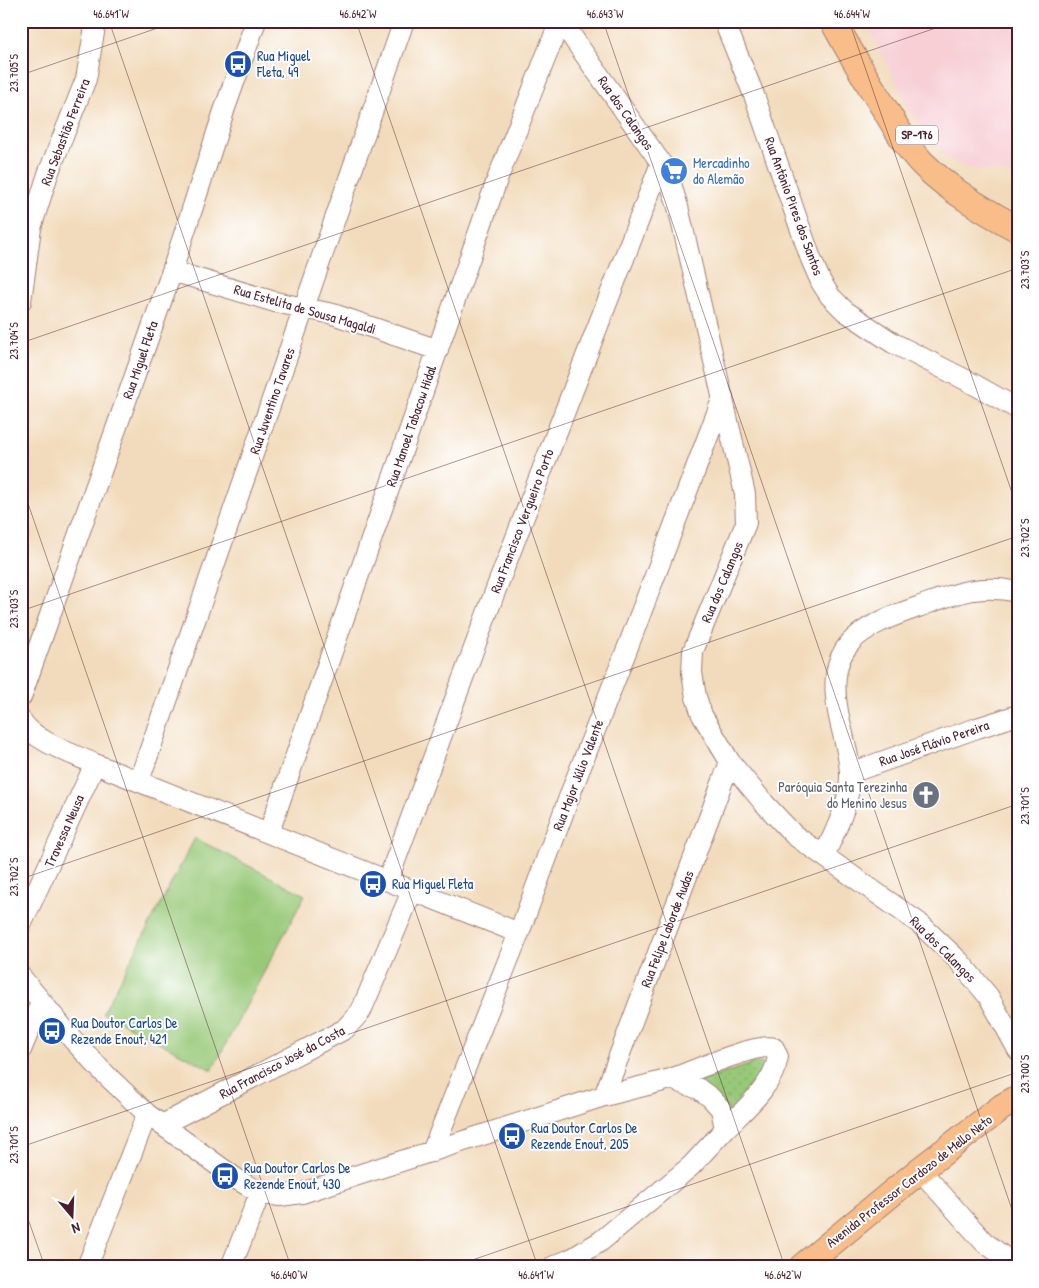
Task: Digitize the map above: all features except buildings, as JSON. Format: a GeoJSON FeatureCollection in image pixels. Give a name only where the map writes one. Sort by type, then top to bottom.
{"type":"FeatureCollection","features":[{"type":"Feature","properties":{"kind":"main road","name":"SP-176"},"geometry":{"type":"LineString","coordinates":[[833,21],[898,132],[923,164],[941,180],[1018,229]]}},
{"type":"Feature","properties":{"kind":"main road","name":"SP-176"},"geometry":{"type":"LineString","coordinates":[[852,21],[896,102],[927,147],[944,163],[1018,217]]}},
{"type":"Feature","properties":{"kind":"main road","name":"Avenida Professor Cardozo de Mello Neto"},"geometry":{"type":"LineString","coordinates":[[812,1264],[920,1170],[1018,1098]]}},
{"type":"Feature","properties":{"kind":"street","name":"Rua Sebastião Ferreira"},"geometry":{"type":"LineString","coordinates":[[21,301],[31,228],[48,174],[86,79],[96,21]]}},
{"type":"Feature","properties":{"kind":"street","name":"Rua Miguel Fleta"},"geometry":{"type":"LineString","coordinates":[[21,697],[172,270],[225,108],[256,21]]}},
{"type":"Feature","properties":{"kind":"street","name":"Rua Juventino Tavares"},"geometry":{"type":"LineString","coordinates":[[139,781],[404,21]]}},
{"type":"Feature","properties":{"kind":"street","name":"Rua dos Calangos"},"geometry":{"type":"LineString","coordinates":[[561,21],[661,163],[670,181],[678,207],[745,494],[746,523],[693,651],[692,673],[696,697],[702,715],[730,762],[794,835],[919,922],[959,961],[989,997],[1018,1050]]}},
{"type":"Feature","properties":{"kind":"street","name":"Rua Manoel Tabacow Hidal"},"geometry":{"type":"LineString","coordinates":[[269,832],[498,180],[561,21]]}},
{"type":"Feature","properties":{"kind":"street","name":"Rua Antônio Pires dos Santos"},"geometry":{"type":"LineString","coordinates":[[724,21],[754,95],[811,259],[821,282],[830,296],[845,311],[893,343],[1018,409]]}},
{"type":"Feature","properties":{"kind":"street","name":"Rua Francisco Vergueiro Porto"},"geometry":{"type":"LineString","coordinates":[[388,880],[496,589],[661,163]]}},
{"type":"Feature","properties":{"kind":"street","name":"Rua Estelita de Sousa Magaldi"},"geometry":{"type":"LineString","coordinates":[[172,270],[275,302],[333,314],[438,350]]}},
{"type":"Feature","properties":{"kind":"street","name":"Rua Major Júlio Valente"},"geometry":{"type":"LineString","coordinates":[[432,1152],[519,933],[722,397]]}},
{"type":"Feature","properties":{"kind":"street"},"geometry":{"type":"LineString","coordinates":[[824,856],[844,808],[849,788],[850,773],[835,694],[835,675],[840,657],[847,644],[884,619],[965,590],[986,588],[1018,592]]}},
{"type":"Feature","properties":{"kind":"street","name":"Rua José Flávio Pereira"},"geometry":{"type":"LineString","coordinates":[[850,773],[1018,715]]}},
{"type":"Feature","properties":{"kind":"street"},"geometry":{"type":"LineString","coordinates":[[21,720],[34,735],[95,764],[519,933]]}},
{"type":"Feature","properties":{"kind":"street","name":"Rua Felipe Laborde Audas"},"geometry":{"type":"LineString","coordinates":[[604,1096],[730,762]]}},
{"type":"Feature","properties":{"kind":"street","name":"Travessa Neusa"},"geometry":{"type":"LineString","coordinates":[[21,926],[95,764]]}},
{"type":"Feature","properties":{"kind":"street","name":"Rua Francisco José da Costa"},"geometry":{"type":"LineString","coordinates":[[155,1120],[345,1029],[361,1011],[412,891]]}},
{"type":"Feature","properties":{"kind":"street"},"geometry":{"type":"LineString","coordinates":[[21,977],[103,1072],[155,1120],[238,1180],[260,1193],[280,1196],[302,1193],[604,1096],[671,1079],[749,1051],[763,1047],[774,1048],[778,1057],[773,1073],[756,1097],[691,1166],[576,1262],[552,1267]]}},
{"type":"Feature","properties":{"kind":"street"},"geometry":{"type":"LineString","coordinates":[[21,1050],[41,1002]]}},
{"type":"Feature","properties":{"kind":"street"},"geometry":{"type":"LineString","coordinates":[[671,1079],[699,1089],[712,1098],[721,1110],[725,1129]]}},
{"type":"Feature","properties":{"kind":"street"},"geometry":{"type":"LineString","coordinates":[[87,1267],[155,1120]]}},
{"type":"Feature","properties":{"kind":"street"},"geometry":{"type":"LineString","coordinates":[[920,1170],[984,1242],[1018,1267]]}},
{"type":"Feature","properties":{"kind":"street"},"geometry":{"type":"LineString","coordinates":[[231,1267],[260,1193]]}},
{"type":"Feature","properties":{"kind":"shaded area"},"geometry":{"type":"Polygon","coordinates":[[[865,21],[1018,21],[1018,175],[967,168],[945,157],[911,112],[865,21]]]}},
{"type":"Feature","properties":{"kind":"green space"},"geometry":{"type":"Polygon","coordinates":[[[195,838],[305,895],[212,1070],[103,1013],[195,838]]]}},
{"type":"Feature","properties":{"kind":"green space"},"geometry":{"type":"Polygon","coordinates":[[[754,1063],[762,1063],[765,1069],[761,1077],[729,1113],[699,1082],[754,1063]]]}},
{"type":"Feature","properties":{"kind":"place","name":"Rua Miguel Fleta, 49"},"geometry":{"type":"Point","coordinates":[238,64]}},
{"type":"Feature","properties":{"kind":"place","name":"Mercadinho do Alemão"},"geometry":{"type":"Point","coordinates":[674,171]}},
{"type":"Feature","properties":{"kind":"place","name":"Paróquia Santa Terezinha do Menino Jesus"},"geometry":{"type":"Point","coordinates":[926,795]}},
{"type":"Feature","properties":{"kind":"place","name":"Rua Miguel Fleta"},"geometry":{"type":"Point","coordinates":[373,884]}},
{"type":"Feature","properties":{"kind":"place","name":"Rua Doutor Carlos De Rezende Enout, 421"},"geometry":{"type":"Point","coordinates":[52,1031]}},
{"type":"Feature","properties":{"kind":"place","name":"Rua Doutor Carlos De Rezende Enout, 205"},"geometry":{"type":"Point","coordinates":[512,1136]}},
{"type":"Feature","properties":{"kind":"place","name":"Rua Doutor Carlos De Rezende Enout, 430"},"geometry":{"type":"Point","coordinates":[225,1176]}}]}
